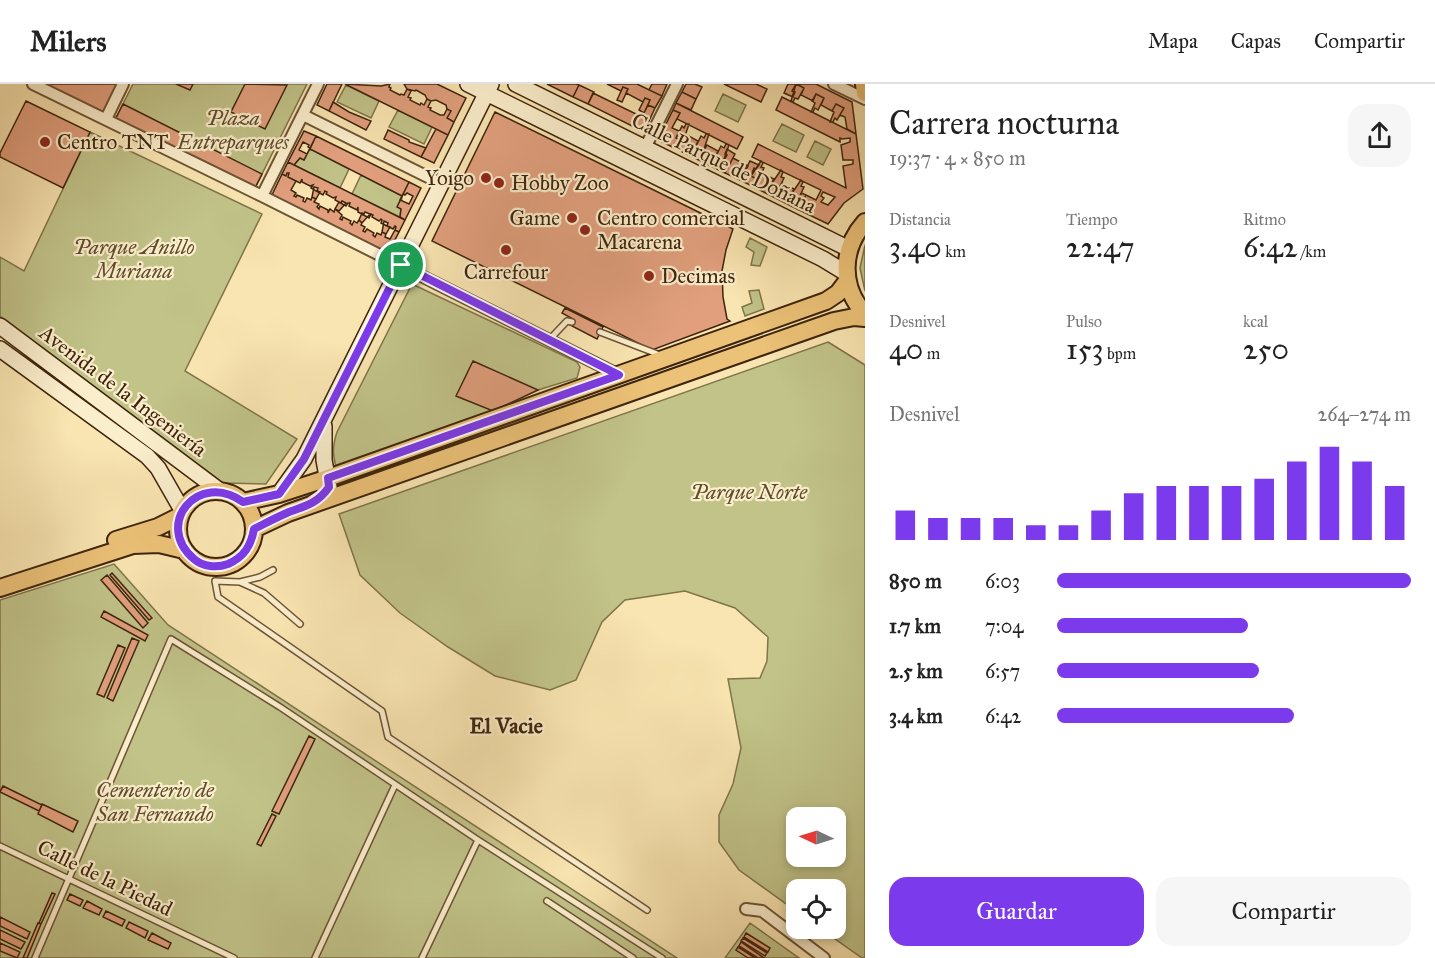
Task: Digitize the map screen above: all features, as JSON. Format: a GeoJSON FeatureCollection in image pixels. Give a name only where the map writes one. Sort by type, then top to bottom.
{"type":"FeatureCollection","features":[{"type":"Feature","properties":{"kind":"main road"},"geometry":{"type":"LineString","coordinates":[[864,84],[865,93]]}},
{"type":"Feature","properties":{"kind":"main road"},"geometry":{"type":"LineString","coordinates":[[254,529],[312,504],[834,321],[865,316],[852,296],[847,277],[849,249],[857,231],[865,222]]}},
{"type":"Feature","properties":{"kind":"main road"},"geometry":{"type":"LineString","coordinates":[[243,502],[279,494],[328,478],[830,300],[838,293],[847,277]]}},
{"type":"Feature","properties":{"kind":"main road"},"geometry":{"type":"LineString","coordinates":[[0,577],[147,530],[181,513],[192,499],[205,492],[220,491],[233,495],[243,502],[251,515],[254,529],[248,550],[239,560],[220,567],[199,564],[184,550],[178,534],[181,513]]}},
{"type":"Feature","properties":{"kind":"main road"},"geometry":{"type":"LineString","coordinates":[[0,588],[133,545],[159,544],[184,550]]}},
{"type":"Feature","properties":{"kind":"street"},"geometry":{"type":"LineString","coordinates":[[33,84],[619,375]]}},
{"type":"Feature","properties":{"kind":"street"},"geometry":{"type":"LineString","coordinates":[[106,119],[123,84]]}},
{"type":"Feature","properties":{"kind":"street"},"geometry":{"type":"LineString","coordinates":[[262,196],[318,84]]}},
{"type":"Feature","properties":{"kind":"street","name":"Calle Parque de Doñana"},"geometry":{"type":"LineString","coordinates":[[468,84],[489,89],[823,259],[847,277]]}},
{"type":"Feature","properties":{"kind":"street","name":"Calle Parque de Doñana"},"geometry":{"type":"LineString","coordinates":[[516,84],[849,249]]}},
{"type":"Feature","properties":{"kind":"street"},"geometry":{"type":"LineString","coordinates":[[645,148],[677,84]]}},
{"type":"Feature","properties":{"kind":"street"},"geometry":{"type":"LineString","coordinates":[[834,84],[865,99]]}},
{"type":"Feature","properties":{"kind":"street"},"geometry":{"type":"LineString","coordinates":[[279,494],[304,459],[489,89]]}},
{"type":"Feature","properties":{"kind":"street"},"geometry":{"type":"LineString","coordinates":[[303,115],[442,184]]}},
{"type":"Feature","properties":{"kind":"street","name":"Avenida de la Ingeniería"},"geometry":{"type":"LineString","coordinates":[[0,326],[220,491]]}},
{"type":"Feature","properties":{"kind":"street","name":"Avenida de la Ingeniería"},"geometry":{"type":"LineString","coordinates":[[0,349],[147,456],[159,468],[181,513]]}},
{"type":"Feature","properties":{"kind":"street"},"geometry":{"type":"LineString","coordinates":[[312,504],[322,497],[329,487],[324,460],[324,420]]}},
{"type":"Feature","properties":{"kind":"street"},"geometry":{"type":"LineString","coordinates":[[746,909],[762,911],[825,958]]}},
{"type":"Feature","properties":{"kind":"lane"},"geometry":{"type":"LineString","coordinates":[[549,340],[567,321],[572,322]]}},
{"type":"Feature","properties":{"kind":"lane"},"geometry":{"type":"LineString","coordinates":[[600,332],[667,358]]}},
{"type":"Feature","properties":{"kind":"lane"},"geometry":{"type":"LineString","coordinates":[[273,570],[260,577],[240,582],[215,581],[218,597],[382,711],[388,737],[647,910]]}},
{"type":"Feature","properties":{"kind":"lane"},"geometry":{"type":"LineString","coordinates":[[240,582],[264,593],[300,624]]}},
{"type":"Feature","properties":{"kind":"lane"},"geometry":{"type":"LineString","coordinates":[[35,958],[171,639],[280,707],[478,840],[662,958]]}},
{"type":"Feature","properties":{"kind":"lane"},"geometry":{"type":"LineString","coordinates":[[315,958],[395,785]]}},
{"type":"Feature","properties":{"kind":"lane"},"geometry":{"type":"LineString","coordinates":[[422,958],[478,840]]}},
{"type":"Feature","properties":{"kind":"lane","name":"Calle de la Piedad"},"geometry":{"type":"LineString","coordinates":[[0,846],[234,958]]}},
{"type":"Feature","properties":{"kind":"lane"},"geometry":{"type":"LineString","coordinates":[[547,901],[629,957]]}},
{"type":"Feature","properties":{"kind":"green space","name":"Plaza Entreparques"},"geometry":{"type":"Polygon","coordinates":[[[133,84],[307,84],[254,190],[115,120],[133,84]]]}},
{"type":"Feature","properties":{"kind":"green space"},"geometry":{"type":"Polygon","coordinates":[[[346,85],[379,101],[371,118],[337,102],[346,85]]]}},
{"type":"Feature","properties":{"kind":"green space"},"geometry":{"type":"Polygon","coordinates":[[[723,94],[746,105],[738,122],[715,111],[723,94]]]}},
{"type":"Feature","properties":{"kind":"green space"},"geometry":{"type":"Polygon","coordinates":[[[398,110],[432,127],[424,144],[389,127],[398,110]]]}},
{"type":"Feature","properties":{"kind":"green space"},"geometry":{"type":"Polygon","coordinates":[[[782,124],[804,135],[796,152],[773,141],[782,124]]]}},
{"type":"Feature","properties":{"kind":"green space","name":"Parque Anillo Muriana"},"geometry":{"type":"Polygon","coordinates":[[[90,132],[262,214],[185,371],[297,439],[266,484],[223,483],[0,316],[0,257],[24,271],[90,132]]]}},
{"type":"Feature","properties":{"kind":"green space"},"geometry":{"type":"Polygon","coordinates":[[[815,141],[831,149],[823,165],[807,157],[815,141]]]}},
{"type":"Feature","properties":{"kind":"green space"},"geometry":{"type":"Polygon","coordinates":[[[310,149],[349,169],[340,188],[294,165],[300,158],[304,160],[310,149]]]}},
{"type":"Feature","properties":{"kind":"green space"},"geometry":{"type":"Polygon","coordinates":[[[361,175],[402,196],[400,217],[352,194],[361,175]]]}},
{"type":"Feature","properties":{"kind":"green space"},"geometry":{"type":"Polygon","coordinates":[[[750,238],[767,247],[760,266],[751,265],[754,252],[746,247],[750,238]]]}},
{"type":"Feature","properties":{"kind":"green space"},"geometry":{"type":"Polygon","coordinates":[[[865,245],[865,291],[860,268],[865,245]]]}},
{"type":"Feature","properties":{"kind":"green space"},"geometry":{"type":"Polygon","coordinates":[[[412,284],[577,362],[580,367],[577,378],[538,390],[493,411],[339,474],[334,453],[337,432],[412,284]]]}},
{"type":"Feature","properties":{"kind":"green space"},"geometry":{"type":"Polygon","coordinates":[[[759,290],[764,309],[745,316],[742,307],[752,303],[749,291],[759,290]]]}},
{"type":"Feature","properties":{"kind":"green space","name":"Parque Norte"},"geometry":{"type":"Polygon","coordinates":[[[828,342],[865,365],[865,958],[835,939],[846,939],[846,879],[786,879],[786,904],[739,870],[719,842],[719,815],[733,784],[741,748],[728,679],[760,678],[767,661],[768,637],[735,608],[685,591],[625,600],[602,622],[576,680],[550,690],[495,676],[448,647],[400,613],[360,575],[339,514],[828,342]]]}},
{"type":"Feature","properties":{"kind":"green space","name":"Cementerio de San Fernando"},"geometry":{"type":"Polygon","coordinates":[[[114,564],[168,625],[677,958],[0,958],[0,600],[114,564]]]}},
{"type":"Feature","properties":{"kind":"green space"},"geometry":{"type":"Polygon","coordinates":[[[750,923],[799,958],[725,958],[750,923]]]}},
{"type":"Feature","properties":{"kind":"building"},"geometry":{"type":"Polygon","coordinates":[[[37,84],[120,84],[104,117],[37,84]]]}},
{"type":"Feature","properties":{"kind":"building"},"geometry":{"type":"Polygon","coordinates":[[[176,84],[193,84],[190,90],[176,84]]]}},
{"type":"Feature","properties":{"kind":"building"},"geometry":{"type":"Polygon","coordinates":[[[245,84],[287,85],[265,129],[231,112],[245,84]]]}},
{"type":"Feature","properties":{"kind":"building"},"geometry":{"type":"Polygon","coordinates":[[[327,84],[342,84],[329,111],[317,105],[327,84]]]}},
{"type":"Feature","properties":{"kind":"building"},"geometry":{"type":"Polygon","coordinates":[[[345,84],[381,86],[390,84],[390,90],[400,95],[404,95],[407,89],[411,91],[408,97],[411,98],[410,100],[420,105],[421,103],[424,105],[427,99],[431,101],[428,107],[440,115],[444,115],[447,109],[451,111],[447,118],[454,122],[448,135],[345,84]]]}},
{"type":"Feature","properties":{"kind":"building"},"geometry":{"type":"Polygon","coordinates":[[[404,84],[437,84],[466,98],[454,122],[447,118],[451,111],[446,105],[427,99],[425,95],[416,90],[407,89],[404,84]]]}},
{"type":"Feature","properties":{"kind":"building"},"geometry":{"type":"Polygon","coordinates":[[[547,84],[576,84],[579,85],[573,97],[547,84]]]}},
{"type":"Feature","properties":{"kind":"building"},"geometry":{"type":"Polygon","coordinates":[[[607,84],[637,84],[662,96],[655,108],[648,105],[650,100],[645,98],[643,102],[626,93],[628,89],[623,87],[621,91],[607,84]]]}},
{"type":"Feature","properties":{"kind":"building"},"geometry":{"type":"Polygon","coordinates":[[[652,84],[667,84],[662,96],[649,90],[652,84]]]}},
{"type":"Feature","properties":{"kind":"building"},"geometry":{"type":"Polygon","coordinates":[[[686,84],[702,87],[696,99],[682,92],[686,84]]]}},
{"type":"Feature","properties":{"kind":"building"},"geometry":{"type":"Polygon","coordinates":[[[724,84],[756,84],[767,89],[761,102],[724,84]]]}},
{"type":"Feature","properties":{"kind":"building"},"geometry":{"type":"Polygon","coordinates":[[[788,84],[796,84],[792,91],[795,92],[793,97],[784,93],[788,84]]]}},
{"type":"Feature","properties":{"kind":"building"},"geometry":{"type":"Polygon","coordinates":[[[796,84],[804,88],[798,99],[795,98],[793,102],[791,101],[796,84]]]}},
{"type":"Feature","properties":{"kind":"building"},"geometry":{"type":"Polygon","coordinates":[[[797,84],[816,84],[852,102],[856,134],[847,129],[845,117],[840,115],[844,108],[836,104],[832,111],[821,105],[824,98],[816,94],[813,101],[801,95],[804,88],[797,84]]]}},
{"type":"Feature","properties":{"kind":"building"},"geometry":{"type":"Polygon","coordinates":[[[579,85],[594,92],[588,104],[573,97],[579,85]]]}},
{"type":"Feature","properties":{"kind":"building"},"geometry":{"type":"Polygon","coordinates":[[[623,87],[628,89],[622,102],[617,100],[623,87]]]}},
{"type":"Feature","properties":{"kind":"building"},"geometry":{"type":"Polygon","coordinates":[[[682,92],[696,99],[691,110],[676,103],[682,92]]]}},
{"type":"Feature","properties":{"kind":"building"},"geometry":{"type":"Polygon","coordinates":[[[593,93],[642,117],[648,105],[655,108],[644,132],[588,104],[593,93]]]}},
{"type":"Feature","properties":{"kind":"building"},"geometry":{"type":"Polygon","coordinates":[[[816,94],[824,98],[818,110],[815,108],[811,112],[815,103],[812,101],[816,94]]]}},
{"type":"Feature","properties":{"kind":"building"},"geometry":{"type":"Polygon","coordinates":[[[782,97],[856,134],[863,189],[844,203],[828,224],[799,210],[806,195],[816,200],[821,190],[752,157],[758,144],[846,188],[843,166],[853,164],[853,160],[843,160],[841,145],[850,142],[850,138],[840,138],[840,142],[776,110],[782,97]],[[823,192],[821,196],[824,198],[821,202],[828,205],[835,197],[823,192]]]}},
{"type":"Feature","properties":{"kind":"building"},"geometry":{"type":"Polygon","coordinates":[[[645,98],[650,100],[644,113],[639,110],[645,98]]]}},
{"type":"Feature","properties":{"kind":"building","name":"Centro TNT"},"geometry":{"type":"Polygon","coordinates":[[[26,101],[90,132],[63,188],[0,157],[26,101]]]}},
{"type":"Feature","properties":{"kind":"building"},"geometry":{"type":"Polygon","coordinates":[[[333,102],[371,121],[366,130],[329,111],[333,102]]]}},
{"type":"Feature","properties":{"kind":"building"},"geometry":{"type":"Polygon","coordinates":[[[676,103],[743,137],[737,149],[677,119],[680,113],[673,110],[676,103]]]}},
{"type":"Feature","properties":{"kind":"building"},"geometry":{"type":"Polygon","coordinates":[[[123,104],[262,174],[254,190],[115,120],[123,104]]]}},
{"type":"Feature","properties":{"kind":"building"},"geometry":{"type":"Polygon","coordinates":[[[836,104],[844,108],[837,120],[835,118],[833,122],[830,122],[834,112],[832,111],[836,104]]]}},
{"type":"Feature","properties":{"kind":"building"},"geometry":{"type":"Polygon","coordinates":[[[673,110],[680,113],[672,128],[679,131],[676,138],[683,142],[687,135],[698,141],[695,148],[703,152],[707,145],[718,151],[715,158],[723,162],[727,149],[735,154],[725,173],[658,140],[673,110]]]}},
{"type":"Feature","properties":{"kind":"building","name":"Centro comercial Macarena"},"geometry":{"type":"Polygon","coordinates":[[[495,112],[733,229],[722,271],[723,297],[727,319],[730,321],[652,350],[432,241],[495,112]]]}},
{"type":"Feature","properties":{"kind":"building"},"geometry":{"type":"Polygon","coordinates":[[[686,124],[689,124],[683,142],[676,138],[682,126],[684,128],[686,124]]]}},
{"type":"Feature","properties":{"kind":"building"},"geometry":{"type":"Polygon","coordinates":[[[436,129],[448,135],[434,163],[421,157],[436,129]]]}},
{"type":"Feature","properties":{"kind":"building"},"geometry":{"type":"Polygon","coordinates":[[[388,130],[409,142],[426,148],[421,157],[384,139],[388,130]]]}},
{"type":"Feature","properties":{"kind":"building"},"geometry":{"type":"Polygon","coordinates":[[[304,131],[316,136],[304,160],[300,158],[294,165],[288,162],[304,131]]]}},
{"type":"Feature","properties":{"kind":"building"},"geometry":{"type":"Polygon","coordinates":[[[706,134],[709,134],[703,152],[695,148],[701,136],[704,138],[706,134]]]}},
{"type":"Feature","properties":{"kind":"building"},"geometry":{"type":"Polygon","coordinates":[[[316,136],[409,182],[402,196],[310,149],[316,136]]]}},
{"type":"Feature","properties":{"kind":"building"},"geometry":{"type":"Polygon","coordinates":[[[303,142],[310,148],[307,154],[299,150],[303,142]]]}},
{"type":"Feature","properties":{"kind":"building"},"geometry":{"type":"Polygon","coordinates":[[[726,144],[729,145],[723,162],[715,158],[721,146],[724,148],[726,144]]]}},
{"type":"Feature","properties":{"kind":"building"},"geometry":{"type":"Polygon","coordinates":[[[733,158],[748,166],[740,180],[725,173],[733,158]]]}},
{"type":"Feature","properties":{"kind":"building"},"geometry":{"type":"Polygon","coordinates":[[[750,161],[759,165],[756,169],[754,168],[751,176],[758,180],[762,173],[774,179],[770,186],[778,190],[782,183],[794,189],[790,196],[798,200],[802,193],[806,195],[799,210],[740,180],[750,161]]]}},
{"type":"Feature","properties":{"kind":"building"},"geometry":{"type":"Polygon","coordinates":[[[761,161],[763,163],[761,167],[764,168],[758,180],[751,176],[761,161]]]}},
{"type":"Feature","properties":{"kind":"building"},"geometry":{"type":"Polygon","coordinates":[[[288,162],[405,220],[399,232],[395,230],[395,226],[393,229],[381,223],[381,219],[379,221],[371,214],[369,218],[358,212],[358,207],[357,210],[349,206],[350,203],[346,206],[335,200],[336,197],[333,198],[326,194],[325,191],[323,195],[311,188],[313,185],[302,182],[302,179],[300,183],[288,177],[289,173],[286,176],[282,174],[288,162]]]}},
{"type":"Feature","properties":{"kind":"building"},"geometry":{"type":"Polygon","coordinates":[[[781,170],[783,172],[781,177],[784,178],[778,190],[770,186],[781,170]]]}},
{"type":"Feature","properties":{"kind":"building"},"geometry":{"type":"Polygon","coordinates":[[[289,173],[288,177],[296,181],[291,190],[296,193],[294,196],[304,198],[303,201],[305,202],[307,198],[311,200],[312,197],[316,199],[314,202],[319,204],[317,207],[319,209],[320,206],[328,210],[328,213],[330,209],[334,212],[335,209],[342,215],[340,219],[342,220],[343,217],[351,221],[352,225],[354,221],[357,223],[359,220],[365,227],[363,231],[367,229],[374,233],[375,237],[377,233],[381,235],[382,232],[390,239],[395,230],[399,232],[388,253],[272,195],[282,174],[286,176],[289,173]]]}},
{"type":"Feature","properties":{"kind":"building"},"geometry":{"type":"Polygon","coordinates":[[[801,180],[803,182],[801,186],[804,187],[798,200],[790,196],[801,180]]]}},
{"type":"Feature","properties":{"kind":"building"},"geometry":{"type":"Polygon","coordinates":[[[409,182],[421,188],[405,220],[400,217],[401,209],[397,207],[409,182]]]}},
{"type":"Feature","properties":{"kind":"building"},"geometry":{"type":"Polygon","coordinates":[[[314,187],[320,192],[316,199],[312,197],[314,187]]]}},
{"type":"Feature","properties":{"kind":"building"},"geometry":{"type":"Polygon","coordinates":[[[403,194],[413,196],[409,204],[400,200],[403,194]]]}},
{"type":"Feature","properties":{"kind":"building"},"geometry":{"type":"Polygon","coordinates":[[[339,202],[346,203],[339,211],[335,209],[339,202]]]}},
{"type":"Feature","properties":{"kind":"building"},"geometry":{"type":"Polygon","coordinates":[[[365,212],[370,214],[362,223],[359,220],[365,212]]]}},
{"type":"Feature","properties":{"kind":"building"},"geometry":{"type":"Polygon","coordinates":[[[384,221],[390,227],[386,234],[382,232],[384,221]]]}},
{"type":"Feature","properties":{"kind":"building"},"geometry":{"type":"Polygon","coordinates":[[[565,308],[603,327],[597,339],[570,325],[573,319],[562,313],[565,308]]]}},
{"type":"Feature","properties":{"kind":"building"},"geometry":{"type":"Polygon","coordinates":[[[473,361],[538,390],[493,411],[456,396],[473,361]]]}},
{"type":"Feature","properties":{"kind":"building"},"geometry":{"type":"Polygon","coordinates":[[[112,573],[152,618],[149,620],[110,575],[112,573]]]}},
{"type":"Feature","properties":{"kind":"building"},"geometry":{"type":"Polygon","coordinates":[[[107,575],[148,623],[143,628],[101,580],[107,575]]]}},
{"type":"Feature","properties":{"kind":"building"},"geometry":{"type":"Polygon","coordinates":[[[104,611],[148,635],[145,641],[101,617],[104,611]]]}},
{"type":"Feature","properties":{"kind":"building"},"geometry":{"type":"Polygon","coordinates":[[[132,638],[139,641],[113,701],[107,698],[132,638]]]}},
{"type":"Feature","properties":{"kind":"building"},"geometry":{"type":"Polygon","coordinates":[[[118,645],[125,648],[104,697],[97,694],[118,645]]]}},
{"type":"Feature","properties":{"kind":"building"},"geometry":{"type":"Polygon","coordinates":[[[309,736],[315,739],[279,814],[272,811],[309,736]]]}},
{"type":"Feature","properties":{"kind":"building"},"geometry":{"type":"Polygon","coordinates":[[[3,786],[42,805],[39,811],[0,792],[3,786]]]}},
{"type":"Feature","properties":{"kind":"building"},"geometry":{"type":"Polygon","coordinates":[[[42,804],[78,821],[73,832],[38,814],[42,804]]]}},
{"type":"Feature","properties":{"kind":"building"},"geometry":{"type":"Polygon","coordinates":[[[272,814],[276,816],[261,846],[257,844],[272,814]]]}},
{"type":"Feature","properties":{"kind":"building"},"geometry":{"type":"Polygon","coordinates":[[[52,893],[55,894],[41,924],[39,923],[52,893]]]}},
{"type":"Feature","properties":{"kind":"building"},"geometry":{"type":"Polygon","coordinates":[[[70,894],[83,900],[80,906],[67,900],[70,894]]]}},
{"type":"Feature","properties":{"kind":"building"},"geometry":{"type":"Polygon","coordinates":[[[87,901],[102,909],[99,915],[83,908],[87,901]]]}},
{"type":"Feature","properties":{"kind":"building"},"geometry":{"type":"Polygon","coordinates":[[[106,911],[125,920],[122,926],[103,917],[106,911]]]}},
{"type":"Feature","properties":{"kind":"building"},"geometry":{"type":"Polygon","coordinates":[[[0,917],[30,932],[27,939],[0,926],[0,917]]]}},
{"type":"Feature","properties":{"kind":"building"},"geometry":{"type":"Polygon","coordinates":[[[129,922],[148,931],[145,938],[126,928],[129,922]]]}},
{"type":"Feature","properties":{"kind":"building"},"geometry":{"type":"Polygon","coordinates":[[[38,923],[41,924],[27,958],[23,958],[38,923]]]}},
{"type":"Feature","properties":{"kind":"building"},"geometry":{"type":"Polygon","coordinates":[[[0,930],[25,942],[21,949],[0,939],[0,930]]]}},
{"type":"Feature","properties":{"kind":"building"},"geometry":{"type":"Polygon","coordinates":[[[152,933],[171,943],[168,949],[148,940],[152,933]]]}},
{"type":"Feature","properties":{"kind":"building"},"geometry":{"type":"Polygon","coordinates":[[[746,933],[770,948],[768,952],[744,937],[746,933]]]}},
{"type":"Feature","properties":{"kind":"building"},"geometry":{"type":"Polygon","coordinates":[[[743,938],[767,953],[765,956],[741,941],[743,938]]]}},
{"type":"Feature","properties":{"kind":"building"},"geometry":{"type":"Polygon","coordinates":[[[741,942],[764,958],[758,958],[739,946],[741,942]]]}},
{"type":"Feature","properties":{"kind":"building"},"geometry":{"type":"Polygon","coordinates":[[[0,943],[20,952],[17,958],[0,951],[0,943]]]}},
{"type":"Feature","properties":{"kind":"building"},"geometry":{"type":"Polygon","coordinates":[[[738,947],[755,958],[748,958],[736,950],[738,947]]]}},
{"type":"Feature","properties":{"kind":"place","name":"Centro TNT"},"geometry":{"type":"Point","coordinates":[45,142]}},
{"type":"Feature","properties":{"kind":"place","name":"Yoigo"},"geometry":{"type":"Point","coordinates":[486,178]}},
{"type":"Feature","properties":{"kind":"place","name":"Hobby Zoo"},"geometry":{"type":"Point","coordinates":[499,183]}},
{"type":"Feature","properties":{"kind":"place","name":"Game"},"geometry":{"type":"Point","coordinates":[572,218]}},
{"type":"Feature","properties":{"kind":"place","name":"Centro comercial Macarena"},"geometry":{"type":"Point","coordinates":[585,230]}},
{"type":"Feature","properties":{"kind":"place","name":"Carrefour"},"geometry":{"type":"Point","coordinates":[506,250]}},
{"type":"Feature","properties":{"kind":"place","name":"Decimas"},"geometry":{"type":"Point","coordinates":[649,276]}},
{"type":"Feature","properties":{"kind":"district","name":"El Vacie"},"geometry":{"type":"Point","coordinates":[506,725]}},
{"type":"Feature","properties":{"kind":"route"},"geometry":{"type":"LineString","coordinates":[[401,265],[619,375],[328,478],[329,487],[322,497],[312,504],[254,529],[248,550],[239,560],[220,567],[199,564],[184,550],[178,534],[182,510],[192,499],[205,492],[220,491],[233,495],[243,502],[279,494],[304,459],[401,265]]}}]}
